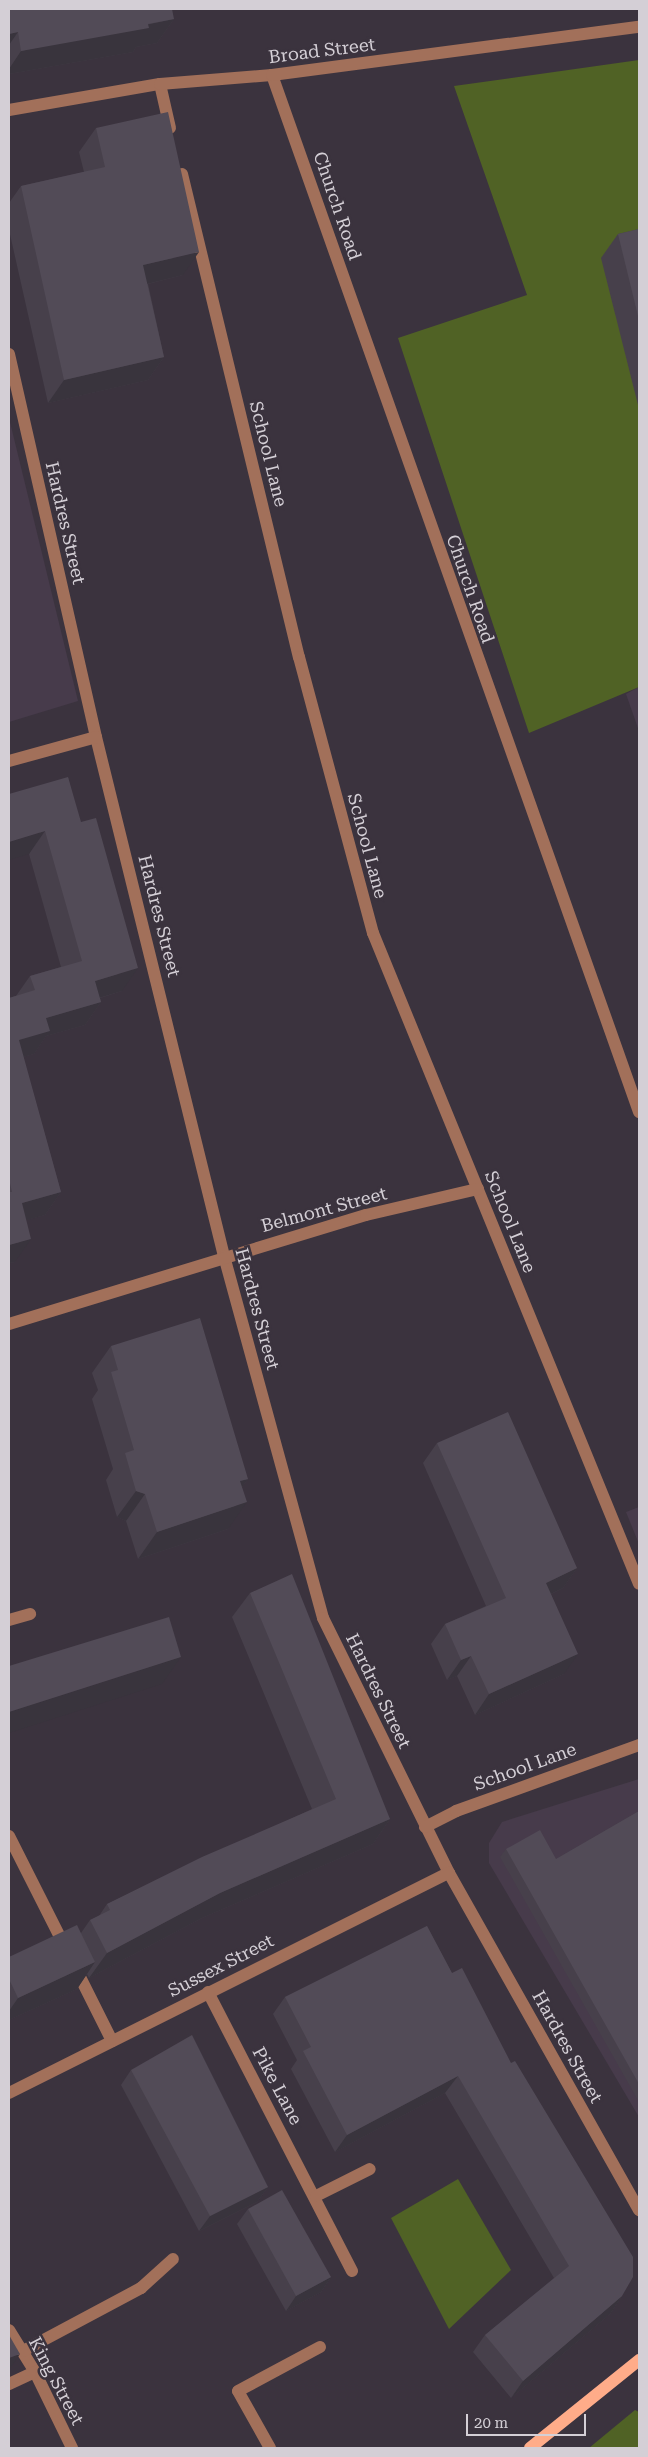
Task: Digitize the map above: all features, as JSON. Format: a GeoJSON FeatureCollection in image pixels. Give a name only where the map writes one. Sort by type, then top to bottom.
{"type":"FeatureCollection","features":[{"type":"Feature","properties":{"kind":"main road"},"geometry":{"type":"LineString","coordinates":[[530,2448],[639,2360]]}},
{"type":"Feature","properties":{"kind":"street","name":"Broad Street"},"geometry":{"type":"LineString","coordinates":[[9,110],[160,84],[272,75],[639,27]]}},
{"type":"Feature","properties":{"kind":"street","name":"Church Road"},"geometry":{"type":"LineString","coordinates":[[272,75],[639,1112]]}},
{"type":"Feature","properties":{"kind":"street"},"geometry":{"type":"LineString","coordinates":[[160,84],[174,142]]}},
{"type":"Feature","properties":{"kind":"street","name":"School Lane"},"geometry":{"type":"LineString","coordinates":[[179,162],[299,657],[372,932],[639,1584]]}},
{"type":"Feature","properties":{"kind":"street","name":"Hardres Street"},"geometry":{"type":"LineString","coordinates":[[9,354],[14,397],[224,1256],[323,1618],[425,1827],[449,1872],[639,2210]]}},
{"type":"Feature","properties":{"kind":"street"},"geometry":{"type":"LineString","coordinates":[[9,761],[96,737]]}},
{"type":"Feature","properties":{"kind":"street","name":"Belmont Street"},"geometry":{"type":"LineString","coordinates":[[9,1324],[224,1256],[366,1215],[478,1189]]}},
{"type":"Feature","properties":{"kind":"street"},"geometry":{"type":"LineString","coordinates":[[9,1620],[30,1614]]}},
{"type":"Feature","properties":{"kind":"street","name":"School Lane"},"geometry":{"type":"LineString","coordinates":[[425,1827],[456,1811],[639,1745]]}},
{"type":"Feature","properties":{"kind":"street"},"geometry":{"type":"LineString","coordinates":[[9,1836],[112,2041]]}},
{"type":"Feature","properties":{"kind":"street","name":"Sussex Street"},"geometry":{"type":"LineString","coordinates":[[9,2093],[449,1872]]}},
{"type":"Feature","properties":{"kind":"street","name":"Pike Lane"},"geometry":{"type":"LineString","coordinates":[[208,1992],[316,2196],[352,2271]]}},
{"type":"Feature","properties":{"kind":"street"},"geometry":{"type":"LineString","coordinates":[[316,2196],[370,2168]]}},
{"type":"Feature","properties":{"kind":"street"},"geometry":{"type":"LineString","coordinates":[[23,2351],[141,2288],[173,2259]]}},
{"type":"Feature","properties":{"kind":"street","name":"King Street"},"geometry":{"type":"LineString","coordinates":[[9,2330],[35,2372],[72,2448]]}},
{"type":"Feature","properties":{"kind":"street"},"geometry":{"type":"LineString","coordinates":[[270,2448],[238,2391],[320,2348]]}},
{"type":"Feature","properties":{"kind":"street"},"geometry":{"type":"LineString","coordinates":[[9,2384],[35,2372]]}},
{"type":"Feature","properties":{"kind":"shaded area"},"geometry":{"type":"Polygon","coordinates":[[[9,418],[78,701],[9,722],[9,418]]]}},
{"type":"Feature","properties":{"kind":"shaded area"},"geometry":{"type":"Polygon","coordinates":[[[639,687],[639,731],[626,694],[639,687]]]}},
{"type":"Feature","properties":{"kind":"shaded area"},"geometry":{"type":"Polygon","coordinates":[[[639,1507],[639,1544],[626,1512],[639,1507]]]}},
{"type":"Feature","properties":{"kind":"shaded area"},"geometry":{"type":"Polygon","coordinates":[[[639,1779],[639,2117],[489,1863],[489,1843],[502,1822],[639,1779]]]}},
{"type":"Feature","properties":{"kind":"green space"},"geometry":{"type":"Polygon","coordinates":[[[639,60],[639,687],[529,733],[398,338],[527,295],[454,86],[639,60]]]}},
{"type":"Feature","properties":{"kind":"green space"},"geometry":{"type":"Polygon","coordinates":[[[458,2179],[511,2270],[449,2329],[391,2218],[458,2179]]]}},
{"type":"Feature","properties":{"kind":"green space"},"geometry":{"type":"Polygon","coordinates":[[[635,2410],[639,2412],[639,2448],[589,2448],[635,2410]]]}},
{"type":"Feature","properties":{"kind":"building"},"geometry":{"type":"Polygon","coordinates":[[[9,9],[172,9],[174,19],[148,24],[149,28],[21,51],[18,32],[9,34],[9,9]]]}},
{"type":"Feature","properties":{"kind":"building"},"geometry":{"type":"Polygon","coordinates":[[[168,112],[199,252],[143,265],[164,357],[64,380],[21,186],[105,167],[96,128],[168,112]]]}},
{"type":"Feature","properties":{"kind":"building"},"geometry":{"type":"Polygon","coordinates":[[[639,229],[639,320],[618,234],[639,229]]]}},
{"type":"Feature","properties":{"kind":"building"},"geometry":{"type":"Polygon","coordinates":[[[68,777],[81,822],[96,818],[138,968],[95,981],[101,1002],[46,1018],[50,1031],[19,1040],[61,1192],[22,1203],[31,1239],[9,1245],[9,1192],[12,1192],[9,1179],[9,998],[35,990],[30,976],[82,961],[45,831],[9,842],[9,794],[68,777]]]}},
{"type":"Feature","properties":{"kind":"building"},"geometry":{"type":"Polygon","coordinates":[[[200,1318],[248,1479],[240,1481],[247,1502],[157,1532],[145,1494],[136,1491],[125,1453],[134,1450],[111,1372],[118,1370],[111,1346],[200,1318]]]}},
{"type":"Feature","properties":{"kind":"building"},"geometry":{"type":"Polygon","coordinates":[[[508,1412],[577,1568],[546,1583],[578,1654],[489,1694],[471,1656],[461,1660],[445,1624],[506,1598],[437,1443],[508,1412]]]}},
{"type":"Feature","properties":{"kind":"building"},"geometry":{"type":"Polygon","coordinates":[[[292,1574],[390,1819],[220,1893],[107,1953],[90,1920],[110,1910],[107,1904],[202,1857],[336,1799],[250,1593],[292,1574]]]}},
{"type":"Feature","properties":{"kind":"building"},"geometry":{"type":"Polygon","coordinates":[[[169,1617],[181,1657],[9,1712],[9,1666],[169,1617]]]}},
{"type":"Feature","properties":{"kind":"building"},"geometry":{"type":"Polygon","coordinates":[[[639,1811],[639,2084],[506,1849],[540,1830],[556,1859],[639,1811]]]}},
{"type":"Feature","properties":{"kind":"building"},"geometry":{"type":"Polygon","coordinates":[[[77,1925],[95,1962],[18,1998],[9,1979],[9,1957],[77,1925]]]}},
{"type":"Feature","properties":{"kind":"building"},"geometry":{"type":"Polygon","coordinates":[[[427,1926],[452,1973],[462,1968],[511,2063],[515,2061],[633,2257],[633,2277],[622,2296],[523,2381],[485,2335],[569,2266],[458,2076],[347,2135],[303,2051],[311,2047],[285,1997],[427,1926]]]}},
{"type":"Feature","properties":{"kind":"building"},"geometry":{"type":"Polygon","coordinates":[[[192,2035],[268,2187],[210,2216],[131,2070],[192,2035]]]}},
{"type":"Feature","properties":{"kind":"building"},"geometry":{"type":"Polygon","coordinates":[[[282,2190],[331,2277],[296,2296],[248,2209],[282,2190]]]}},
{"type":"Feature","properties":{"kind":"building"},"geometry":{"type":"Polygon","coordinates":[[[9,2335],[20,2354],[9,2358],[9,2335]]]}}]}
